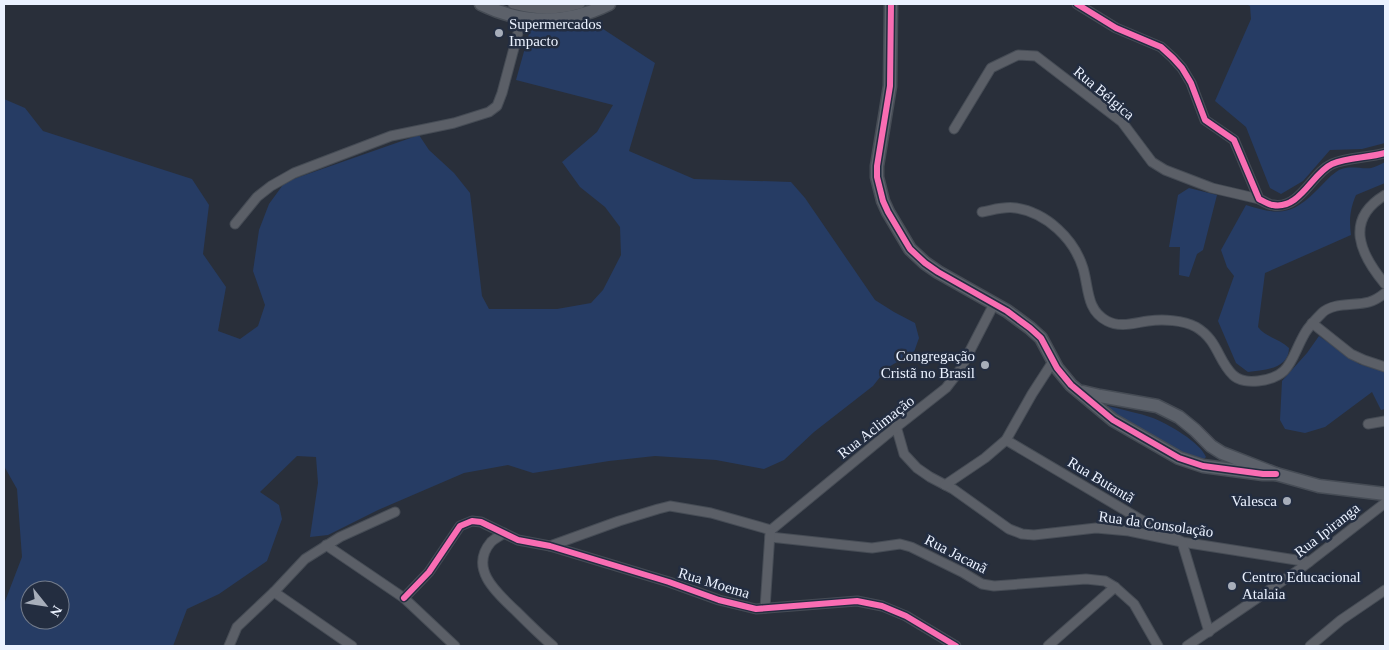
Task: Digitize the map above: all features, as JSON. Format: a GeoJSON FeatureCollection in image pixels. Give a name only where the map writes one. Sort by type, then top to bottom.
{"type":"FeatureCollection","features":[{"type":"Feature","properties":{"kind":"street"},"geometry":{"type":"LineString","coordinates":[[481,4],[499,8],[522,18],[558,20],[608,4]]}},
{"type":"Feature","properties":{"kind":"street"},"geometry":{"type":"LineString","coordinates":[[513,4],[534,9],[560,9],[580,4]]}},
{"type":"Feature","properties":{"kind":"street"},"geometry":{"type":"LineString","coordinates":[[891,4],[890,86],[877,166],[883,202],[910,249],[925,263],[1007,311],[1030,328],[1041,338],[1057,368],[1078,390],[1114,420],[1179,458],[1203,466],[1276,474]]}},
{"type":"Feature","properties":{"kind":"street"},"geometry":{"type":"LineString","coordinates":[[1077,4],[1116,28],[1161,47],[1173,58],[1191,83],[1206,120],[1234,140],[1259,199]]}},
{"type":"Feature","properties":{"kind":"street"},"geometry":{"type":"LineString","coordinates":[[235,224],[257,197],[271,186],[294,173],[391,136],[454,123],[489,112],[497,106],[502,93],[522,18]]}},
{"type":"Feature","properties":{"kind":"street","name":"Rua Bélgica"},"geometry":{"type":"LineString","coordinates":[[954,129],[991,68],[1018,55],[1036,56],[1122,122],[1152,162],[1165,170],[1212,188],[1259,199],[1273,205],[1288,204],[1330,165],[1345,159],[1385,154]]}},
{"type":"Feature","properties":{"kind":"street"},"geometry":{"type":"LineString","coordinates":[[1385,195],[1377,200],[1364,215],[1359,232],[1364,252],[1375,272],[1385,284]]}},
{"type":"Feature","properties":{"kind":"street"},"geometry":{"type":"LineString","coordinates":[[982,212],[1002,208],[1016,208],[1034,214],[1049,222],[1066,236],[1078,254],[1084,269],[1090,302],[1099,316],[1116,325],[1150,321],[1177,321],[1196,327],[1218,348],[1233,375],[1240,380],[1269,379],[1282,373],[1290,366],[1305,333],[1312,323],[1327,309],[1367,303],[1385,293]]}},
{"type":"Feature","properties":{"kind":"street","name":"Rua Aclimação"},"geometry":{"type":"LineString","coordinates":[[770,534],[896,426],[946,388],[960,370],[994,304]]}},
{"type":"Feature","properties":{"kind":"street"},"geometry":{"type":"LineString","coordinates":[[1312,323],[1351,354],[1385,367]]}},
{"type":"Feature","properties":{"kind":"street"},"geometry":{"type":"LineString","coordinates":[[945,485],[985,458],[1006,440],[1054,360]]}},
{"type":"Feature","properties":{"kind":"street"},"geometry":{"type":"LineString","coordinates":[[1078,390],[1100,396],[1157,406],[1179,417],[1211,446],[1222,453],[1276,474],[1319,486],[1385,494]]}},
{"type":"Feature","properties":{"kind":"street"},"geometry":{"type":"LineString","coordinates":[[1368,424],[1385,421]]}},
{"type":"Feature","properties":{"kind":"street","name":"Rua da Consolação"},"geometry":{"type":"LineString","coordinates":[[896,426],[904,454],[917,468],[1010,529],[1022,534],[1034,535],[1096,528],[1129,531],[1182,542],[1309,562]]}},
{"type":"Feature","properties":{"kind":"street","name":"Rua Butantã"},"geometry":{"type":"LineString","coordinates":[[1006,440],[1182,542]]}},
{"type":"Feature","properties":{"kind":"street"},"geometry":{"type":"LineString","coordinates":[[1203,466],[1210,460],[1211,446]]}},
{"type":"Feature","properties":{"kind":"street","name":"Rua Ipiranga"},"geometry":{"type":"LineString","coordinates":[[1187,646],[1309,562],[1385,503]]}},
{"type":"Feature","properties":{"kind":"street","name":"Rua Jacanã"},"geometry":{"type":"LineString","coordinates":[[550,546],[658,508],[670,506],[711,513],[770,534],[872,548],[900,544],[911,547],[982,584],[994,586],[1086,579],[1105,581],[1115,587],[1134,604],[1158,646]]}},
{"type":"Feature","properties":{"kind":"street"},"geometry":{"type":"LineString","coordinates":[[230,645],[238,627],[305,559],[326,545],[395,512]]}},
{"type":"Feature","properties":{"kind":"street","name":"Rua Moema"},"geometry":{"type":"LineString","coordinates":[[404,598],[429,572],[460,526],[472,521],[481,522],[518,540],[550,546],[669,582],[725,602],[756,609],[857,601],[882,606],[906,616],[956,646]]}},
{"type":"Feature","properties":{"kind":"street"},"geometry":{"type":"LineString","coordinates":[[504,533],[491,542],[484,556],[484,573],[487,581],[496,592],[553,646]]}},
{"type":"Feature","properties":{"kind":"street"},"geometry":{"type":"LineString","coordinates":[[765,608],[770,534]]}},
{"type":"Feature","properties":{"kind":"street"},"geometry":{"type":"LineString","coordinates":[[1182,542],[1209,632]]}},
{"type":"Feature","properties":{"kind":"street"},"geometry":{"type":"LineString","coordinates":[[326,545],[404,598],[455,646]]}},
{"type":"Feature","properties":{"kind":"street"},"geometry":{"type":"LineString","coordinates":[[1048,646],[1115,587]]}},
{"type":"Feature","properties":{"kind":"street"},"geometry":{"type":"LineString","coordinates":[[1310,646],[1341,620],[1385,590]]}},
{"type":"Feature","properties":{"kind":"street"},"geometry":{"type":"LineString","coordinates":[[274,592],[352,646]]}},
{"type":"Feature","properties":{"kind":"shaded area"},"geometry":{"type":"Polygon","coordinates":[[[1246,4],[1385,4],[1385,143],[1362,149],[1330,150],[1303,181],[1281,194],[1270,188],[1246,127],[1215,101],[1251,19],[1250,6],[1246,4]]]}},
{"type":"Feature","properties":{"kind":"shaded area"},"geometry":{"type":"Polygon","coordinates":[[[597,25],[655,63],[629,151],[694,179],[791,182],[805,198],[875,300],[915,323],[919,338],[914,352],[887,368],[873,386],[814,432],[784,460],[764,469],[716,460],[655,456],[533,473],[508,465],[464,473],[378,510],[328,535],[310,537],[318,483],[316,457],[297,456],[260,492],[279,505],[282,519],[267,561],[219,594],[187,609],[173,646],[4,646],[4,604],[22,557],[17,489],[4,466],[4,99],[25,108],[43,131],[192,179],[209,205],[203,254],[226,287],[218,331],[240,339],[258,326],[265,305],[253,271],[259,230],[269,204],[285,182],[419,135],[429,150],[454,173],[470,193],[482,296],[489,309],[557,309],[591,303],[603,290],[621,255],[620,227],[605,207],[580,187],[562,162],[597,132],[613,105],[516,80],[530,30],[570,30],[597,25]]]}},
{"type":"Feature","properties":{"kind":"shaded area"},"geometry":{"type":"Polygon","coordinates":[[[1385,162],[1385,183],[1356,195],[1350,215],[1351,235],[1265,273],[1258,327],[1289,348],[1288,355],[1285,360],[1274,367],[1248,372],[1236,363],[1218,321],[1234,276],[1227,267],[1221,250],[1246,205],[1268,211],[1286,211],[1301,204],[1339,170],[1351,167],[1371,168],[1385,162]]]}},
{"type":"Feature","properties":{"kind":"shaded area"},"geometry":{"type":"Polygon","coordinates":[[[1189,188],[1217,195],[1203,250],[1197,254],[1189,277],[1179,275],[1180,247],[1169,247],[1178,195],[1189,188]]]}},
{"type":"Feature","properties":{"kind":"shaded area"},"geometry":{"type":"Polygon","coordinates":[[[1319,336],[1359,364],[1385,372],[1385,409],[1381,410],[1372,392],[1325,427],[1305,433],[1285,429],[1280,420],[1282,381],[1307,353],[1319,336]]]}},
{"type":"Feature","properties":{"kind":"shaded area"},"geometry":{"type":"Polygon","coordinates":[[[1108,406],[1148,416],[1167,425],[1191,440],[1203,451],[1206,457],[1203,460],[1175,451],[1105,410],[1108,406]]]}},
{"type":"Feature","properties":{"kind":"cycle path"},"geometry":{"type":"LineString","coordinates":[[891,4],[890,86],[877,166],[877,177],[888,212],[910,249],[938,272],[1007,311],[1030,328],[1041,338],[1057,368],[1071,385],[1113,420],[1179,458],[1203,466],[1276,474]]}},
{"type":"Feature","properties":{"kind":"cycle path"},"geometry":{"type":"LineString","coordinates":[[1077,4],[1116,28],[1161,47],[1173,58],[1191,83],[1205,120],[1234,140],[1259,199],[1266,203],[1282,205],[1291,202],[1332,164],[1385,153]]}},
{"type":"Feature","properties":{"kind":"cycle path"},"geometry":{"type":"LineString","coordinates":[[404,598],[429,572],[460,526],[472,521],[481,522],[518,540],[550,546],[669,582],[719,600],[756,609],[857,601],[882,606],[906,616],[956,646]]}},
{"type":"Feature","properties":{"kind":"place","name":"Supermercados Impacto"},"geometry":{"type":"Point","coordinates":[499,33]}},
{"type":"Feature","properties":{"kind":"place","name":"Congregação Cristã no Brasil"},"geometry":{"type":"Point","coordinates":[985,365]}},
{"type":"Feature","properties":{"kind":"place","name":"Valesca"},"geometry":{"type":"Point","coordinates":[1287,501]}},
{"type":"Feature","properties":{"kind":"place","name":"Centro Educacional Atalaia"},"geometry":{"type":"Point","coordinates":[1232,586]}}]}
